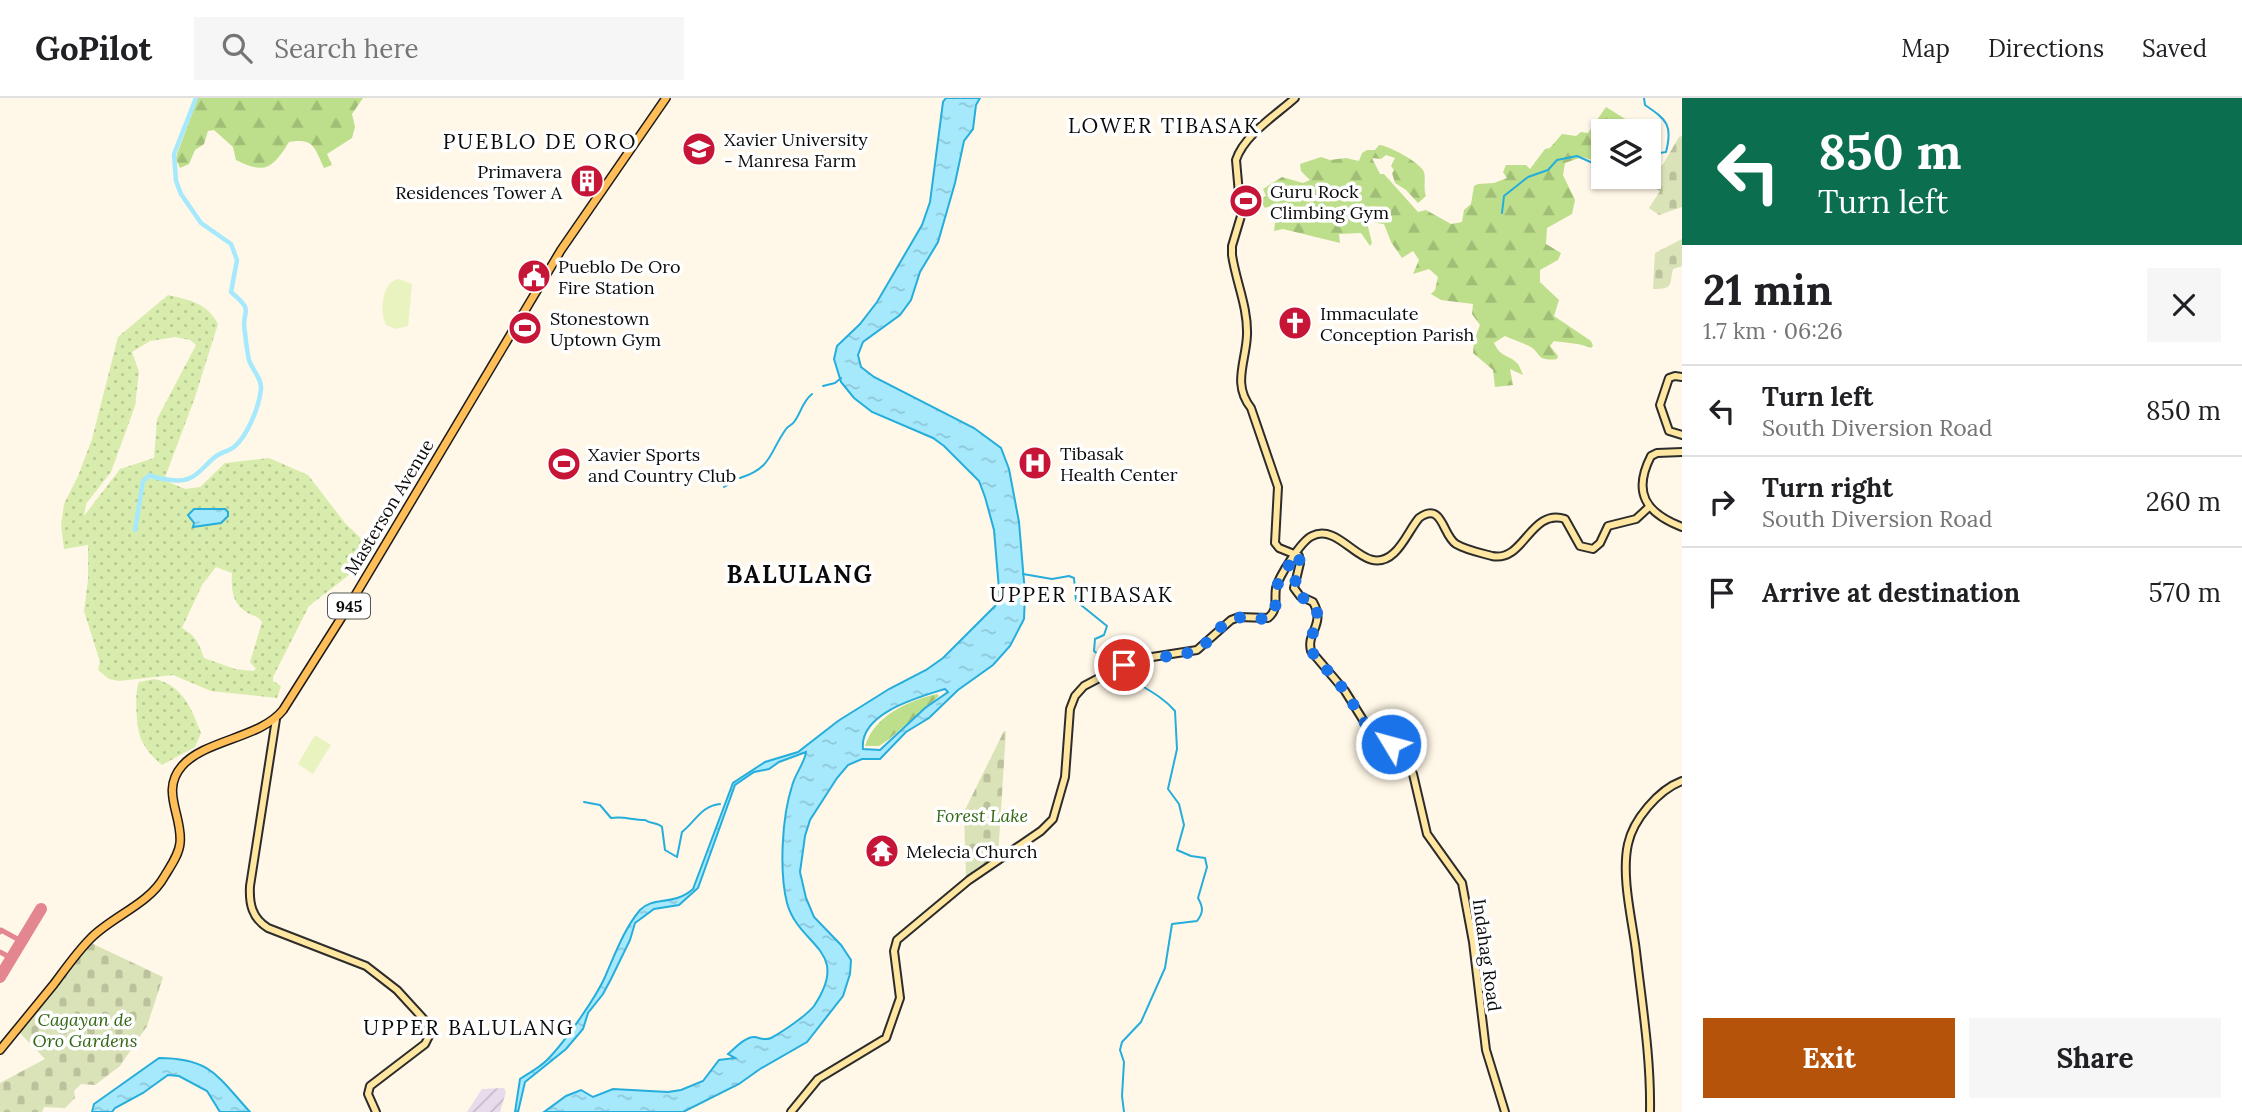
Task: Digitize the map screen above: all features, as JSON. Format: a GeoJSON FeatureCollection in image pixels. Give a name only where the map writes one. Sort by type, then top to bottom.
{"type":"FeatureCollection","features":[{"type":"Feature","properties":{"kind":"main road","name":"Masterson Avenue"},"geometry":{"type":"LineString","coordinates":[[276,719],[350,604],[575,228],[666,98]]}},
{"type":"Feature","properties":{"kind":"main road"},"geometry":{"type":"LineString","coordinates":[[1295,98],[1256,132],[1237,157],[1241,216],[1232,255],[1245,306],[1247,326],[1240,382],[1278,487],[1274,541],[1279,548],[1296,554]]}},
{"type":"Feature","properties":{"kind":"main road"},"geometry":{"type":"LineString","coordinates":[[1682,377],[1669,378],[1660,405],[1669,431],[1682,435]]}},
{"type":"Feature","properties":{"kind":"main road"},"geometry":{"type":"LineString","coordinates":[[1682,452],[1657,453],[1649,458],[1643,477],[1642,494],[1649,506],[1664,519],[1682,527]]}},
{"type":"Feature","properties":{"kind":"main road"},"geometry":{"type":"LineString","coordinates":[[791,1112],[818,1079],[881,1044],[889,1035],[900,998],[894,951],[897,940],[965,883],[1041,831],[1053,819],[1065,777],[1070,709],[1079,691],[1093,680],[1133,660],[1197,650],[1231,620],[1240,617],[1268,618],[1275,610],[1278,583],[1310,537],[1328,533],[1361,556],[1385,559],[1395,552],[1419,518],[1429,514],[1442,520],[1449,538],[1457,545],[1497,557],[1510,554],[1539,523],[1553,518],[1565,519],[1580,546],[1593,549],[1600,543],[1608,526],[1636,519],[1649,506]]}},
{"type":"Feature","properties":{"kind":"main road","name":"Indahag Road"},"geometry":{"type":"LineString","coordinates":[[1296,554],[1300,557],[1300,563],[1294,589],[1300,597],[1313,602],[1318,615],[1318,625],[1310,644],[1311,651],[1345,691],[1373,736],[1391,744],[1408,765],[1413,774],[1427,834],[1462,883],[1473,942],[1488,1058],[1505,1112]]}},
{"type":"Feature","properties":{"kind":"main road"},"geometry":{"type":"LineString","coordinates":[[0,1050],[90,939],[150,895],[160,884],[177,854],[180,842],[172,795],[174,780],[180,768],[195,757],[276,719]]}},
{"type":"Feature","properties":{"kind":"main road"},"geometry":{"type":"LineString","coordinates":[[276,719],[250,886],[249,900],[254,915],[268,928],[354,959],[375,971],[425,1018],[430,1027],[428,1040],[422,1047],[370,1086],[368,1094],[376,1112]]}},
{"type":"Feature","properties":{"kind":"main road"},"geometry":{"type":"LineString","coordinates":[[1650,1112],[1650,1077],[1630,908],[1627,852],[1630,835],[1640,818],[1656,798],[1682,781]]}},
{"type":"Feature","properties":{"kind":"shaded area"},"geometry":{"type":"Polygon","coordinates":[[[504,1088],[506,1092],[500,1112],[467,1112],[482,1089],[504,1088]]]}},
{"type":"Feature","properties":{"kind":"green space"},"geometry":{"type":"Polygon","coordinates":[[[198,98],[363,98],[352,114],[355,127],[352,138],[327,154],[332,165],[324,168],[312,146],[304,141],[297,141],[289,142],[278,158],[267,166],[261,168],[246,165],[236,160],[233,147],[214,130],[208,131],[204,144],[195,150],[189,164],[180,168],[177,154],[198,98]]]}},
{"type":"Feature","properties":{"kind":"green space"},"geometry":{"type":"Polygon","coordinates":[[[1606,107],[1625,119],[1598,119],[1606,107]]]}},
{"type":"Feature","properties":{"kind":"green space"},"geometry":{"type":"Polygon","coordinates":[[[1591,129],[1591,160],[1582,157],[1565,163],[1563,175],[1575,200],[1572,214],[1547,228],[1546,244],[1561,253],[1558,260],[1540,270],[1540,282],[1559,300],[1554,316],[1591,341],[1593,346],[1591,348],[1554,341],[1550,346],[1558,356],[1557,359],[1550,360],[1541,357],[1527,345],[1505,336],[1494,343],[1502,354],[1514,360],[1520,367],[1523,375],[1510,369],[1513,385],[1495,387],[1493,370],[1473,353],[1480,325],[1472,314],[1473,304],[1441,300],[1431,294],[1435,290],[1438,277],[1429,269],[1413,274],[1419,260],[1413,251],[1402,258],[1391,242],[1384,224],[1374,222],[1365,215],[1372,243],[1370,246],[1361,233],[1339,234],[1340,243],[1283,229],[1274,231],[1275,223],[1282,219],[1282,211],[1277,210],[1277,204],[1265,208],[1260,200],[1266,196],[1263,189],[1282,177],[1303,183],[1310,180],[1301,171],[1300,164],[1321,157],[1359,161],[1362,153],[1375,150],[1379,145],[1404,155],[1422,168],[1426,196],[1418,203],[1395,183],[1391,166],[1395,158],[1386,155],[1381,159],[1372,158],[1380,174],[1384,174],[1418,212],[1426,210],[1451,224],[1462,222],[1464,210],[1471,204],[1474,186],[1507,178],[1503,172],[1506,165],[1526,165],[1530,169],[1545,149],[1550,148],[1562,134],[1576,136],[1581,132],[1588,133],[1591,129]]]}},
{"type":"Feature","properties":{"kind":"green space"},"geometry":{"type":"Polygon","coordinates":[[[1682,136],[1682,207],[1659,215],[1649,208],[1660,191],[1656,189],[1661,189],[1661,166],[1682,136]]]}},
{"type":"Feature","properties":{"kind":"green space"},"geometry":{"type":"Polygon","coordinates":[[[1682,239],[1682,266],[1673,269],[1668,287],[1653,289],[1655,253],[1682,239]]]}},
{"type":"Feature","properties":{"kind":"green space"},"geometry":{"type":"Polygon","coordinates":[[[399,279],[412,284],[408,326],[396,329],[386,325],[383,305],[389,285],[399,279]]]}},
{"type":"Feature","properties":{"kind":"green space"},"geometry":{"type":"Polygon","coordinates":[[[168,295],[203,307],[218,324],[194,400],[164,480],[185,489],[200,487],[225,463],[269,458],[308,475],[345,523],[374,551],[363,568],[349,575],[309,606],[273,677],[273,681],[281,686],[277,698],[211,691],[173,675],[119,681],[109,679],[98,670],[100,662],[84,611],[88,580],[88,545],[64,549],[61,525],[64,504],[92,439],[118,337],[168,295]],[[175,337],[150,341],[132,352],[139,372],[135,406],[111,472],[86,504],[84,516],[120,469],[154,458],[157,419],[196,345],[190,340],[175,337]],[[216,567],[202,585],[182,628],[196,640],[204,658],[235,669],[253,671],[256,669],[250,662],[262,622],[236,601],[232,590],[232,573],[216,567]]]}},
{"type":"Feature","properties":{"kind":"green space"},"geometry":{"type":"Polygon","coordinates":[[[154,679],[179,692],[201,733],[195,747],[162,765],[145,746],[137,722],[139,682],[154,679]]]}},
{"type":"Feature","properties":{"kind":"green space"},"geometry":{"type":"Polygon","coordinates":[[[937,694],[939,696],[888,740],[879,746],[865,746],[876,726],[884,718],[915,700],[937,694]]]}},
{"type":"Feature","properties":{"kind":"green space","name":"Forest Lake"},"geometry":{"type":"Polygon","coordinates":[[[1004,731],[998,856],[966,877],[964,812],[1004,731]]]}},
{"type":"Feature","properties":{"kind":"green space"},"geometry":{"type":"Polygon","coordinates":[[[315,735],[331,745],[313,774],[298,764],[315,735]]]}},
{"type":"Feature","properties":{"kind":"green space","name":"Cagayan de Oro Gardens"},"geometry":{"type":"Polygon","coordinates":[[[91,943],[163,977],[147,1026],[120,1066],[95,1085],[81,1084],[74,1091],[75,1098],[65,1108],[44,1107],[42,1112],[0,1112],[0,1083],[45,1059],[19,1032],[91,943]]]}},
{"type":"Feature","properties":{"kind":"water"},"geometry":{"type":"Polygon","coordinates":[[[946,98],[980,98],[976,105],[973,129],[964,141],[938,242],[920,272],[911,300],[900,315],[863,342],[858,355],[861,367],[874,377],[974,428],[1001,448],[1009,469],[1019,522],[1025,594],[1024,619],[1010,646],[993,665],[958,690],[929,718],[906,732],[880,759],[862,759],[848,765],[810,820],[800,872],[806,898],[814,917],[841,945],[851,960],[843,996],[807,1042],[739,1084],[683,1112],[544,1112],[566,1096],[581,1090],[593,1097],[613,1089],[668,1092],[681,1090],[703,1081],[719,1060],[735,1058],[728,1054],[744,1040],[752,1037],[771,1038],[814,1006],[828,972],[819,950],[793,918],[787,903],[782,860],[789,799],[806,752],[779,762],[769,769],[754,772],[735,785],[698,888],[679,905],[654,909],[635,923],[630,940],[611,979],[588,1013],[583,1029],[566,1049],[525,1082],[518,1112],[515,1112],[520,1079],[547,1060],[579,1020],[600,986],[634,917],[651,903],[679,897],[693,889],[733,783],[765,762],[798,752],[838,721],[889,689],[926,670],[943,658],[1000,601],[994,530],[979,481],[933,438],[872,412],[854,398],[841,382],[834,359],[837,346],[860,324],[877,302],[922,225],[930,202],[943,102],[946,98]],[[945,689],[921,697],[880,716],[864,736],[863,749],[880,750],[925,708],[948,692],[945,689]]]}},
{"type":"Feature","properties":{"kind":"water"},"geometry":{"type":"Polygon","coordinates":[[[194,509],[225,509],[228,516],[221,523],[193,527],[194,523],[188,515],[194,509]]]}},
{"type":"Feature","properties":{"kind":"water"},"geometry":{"type":"Polygon","coordinates":[[[159,1058],[177,1059],[202,1066],[221,1080],[250,1112],[220,1112],[207,1091],[179,1076],[168,1075],[112,1112],[92,1112],[94,1104],[159,1058]]]}},
{"type":"Feature","properties":{"kind":"waterway"},"geometry":{"type":"LineString","coordinates":[[135,530],[143,481],[150,475],[186,480],[217,455],[234,447],[252,420],[261,389],[248,357],[244,325],[246,308],[231,292],[237,260],[231,244],[201,223],[181,194],[176,181],[174,154],[196,98]]}},
{"type":"Feature","properties":{"kind":"waterway"},"geometry":{"type":"LineString","coordinates":[[1644,98],[1645,105],[1663,119],[1668,129],[1666,152],[1661,153]]}},
{"type":"Feature","properties":{"kind":"waterway"},"geometry":{"type":"LineString","coordinates":[[1502,213],[1504,196],[1528,177],[1548,170],[1557,160],[1577,156],[1591,162]]}},
{"type":"Feature","properties":{"kind":"waterway"},"geometry":{"type":"LineString","coordinates":[[823,386],[835,383],[841,378]]}},
{"type":"Feature","properties":{"kind":"waterway"},"geometry":{"type":"LineString","coordinates":[[740,478],[758,470],[769,459],[786,429],[794,422],[812,394]]}},
{"type":"Feature","properties":{"kind":"waterway"},"geometry":{"type":"LineString","coordinates":[[724,487],[736,480]]}},
{"type":"Feature","properties":{"kind":"waterway"},"geometry":{"type":"LineString","coordinates":[[1023,574],[1052,579],[1069,576],[1074,578],[1076,601],[1107,626],[1104,635],[1095,639],[1094,651],[1114,667]]}},
{"type":"Feature","properties":{"kind":"waterway"},"geometry":{"type":"LineString","coordinates":[[1118,670],[1162,699],[1175,711],[1177,749],[1168,789],[1179,804],[1184,825],[1177,850],[1205,858],[1207,867],[1198,898],[1202,907],[1201,915],[1197,921],[1172,924],[1165,968],[1141,1022],[1122,1042],[1120,1050],[1124,1062],[1124,1112]]}},
{"type":"Feature","properties":{"kind":"waterway"},"geometry":{"type":"LineString","coordinates":[[584,802],[600,805],[611,818],[645,820],[660,825],[665,850],[677,857],[682,832],[703,811],[720,804]]}},
{"type":"Feature","properties":{"kind":"taxiway"},"geometry":{"type":"LineString","coordinates":[[0,932],[1,930],[21,941]]}},
{"type":"Feature","properties":{"kind":"taxiway"},"geometry":{"type":"LineString","coordinates":[[0,952],[11,958]]}},
{"type":"Feature","properties":{"kind":"runway"},"geometry":{"type":"LineString","coordinates":[[0,977],[41,909]]}},
{"type":"Feature","properties":{"kind":"place","name":"Xavier University - Manresa Farm"},"geometry":{"type":"Point","coordinates":[699,149]}},
{"type":"Feature","properties":{"kind":"place","name":"Primavera Residences Tower A"},"geometry":{"type":"Point","coordinates":[587,181]}},
{"type":"Feature","properties":{"kind":"place","name":"Guru Rock Climbing Gym"},"geometry":{"type":"Point","coordinates":[1246,201]}},
{"type":"Feature","properties":{"kind":"place","name":"Pueblo De Oro Fire Station"},"geometry":{"type":"Point","coordinates":[534,276]}},
{"type":"Feature","properties":{"kind":"place","name":"Immaculate Conception Parish"},"geometry":{"type":"Point","coordinates":[1295,323]}},
{"type":"Feature","properties":{"kind":"place","name":"Stonestown Uptown Gym"},"geometry":{"type":"Point","coordinates":[525,328]}},
{"type":"Feature","properties":{"kind":"place","name":"Tibasak Health Center"},"geometry":{"type":"Point","coordinates":[1035,463]}},
{"type":"Feature","properties":{"kind":"place","name":"Xavier Sports and Country Club"},"geometry":{"type":"Point","coordinates":[564,464]}},
{"type":"Feature","properties":{"kind":"place","name":"Melecia Church"},"geometry":{"type":"Point","coordinates":[882,851]}},
{"type":"Feature","properties":{"kind":"district","name":"LOWER TIBASAK"},"geometry":{"type":"Point","coordinates":[1164,125]}},
{"type":"Feature","properties":{"kind":"district","name":"PUEBLO DE ORO"},"geometry":{"type":"Point","coordinates":[540,141]}},
{"type":"Feature","properties":{"kind":"district","name":"BALULANG"},"geometry":{"type":"Point","coordinates":[800,574]}},
{"type":"Feature","properties":{"kind":"district","name":"UPPER TIBASAK"},"geometry":{"type":"Point","coordinates":[1082,594]}},
{"type":"Feature","properties":{"kind":"district","name":"UPPER BALULANG"},"geometry":{"type":"Point","coordinates":[469,1027]}},
{"type":"Feature","properties":{"kind":"route"},"geometry":{"type":"LineString","coordinates":[[1124,665],[1138,659],[1194,651],[1235,618],[1268,618],[1275,610],[1278,583],[1296,554],[1300,557],[1300,563],[1294,589],[1300,597],[1313,602],[1318,615],[1318,625],[1310,644],[1311,651],[1345,691],[1373,736],[1391,744]]}}]}
